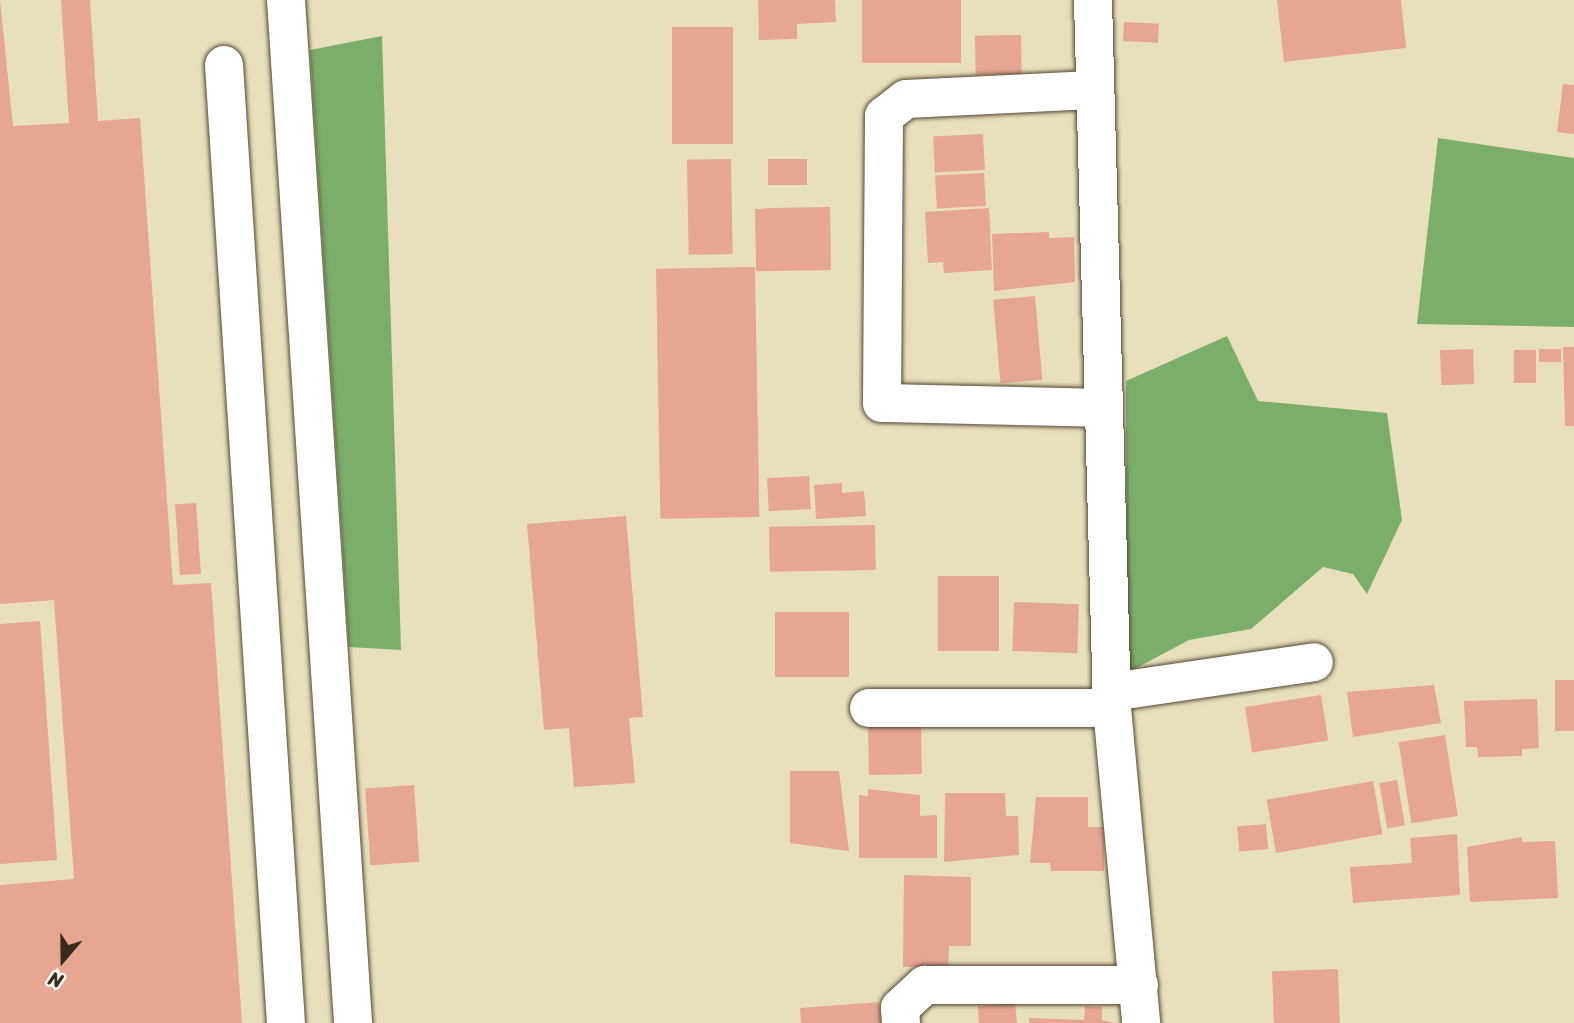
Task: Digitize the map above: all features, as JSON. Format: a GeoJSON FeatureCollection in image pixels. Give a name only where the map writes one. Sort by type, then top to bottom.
{"type":"FeatureCollection","features":[{"type":"Feature","properties":{"kind":"street"},"geometry":{"type":"LineString","coordinates":[[286,0],[353,1023]]}},
{"type":"Feature","properties":{"kind":"street"},"geometry":{"type":"LineString","coordinates":[[1093,0],[1092,90],[1100,408],[1112,700],[1141,1023]]}},
{"type":"Feature","properties":{"kind":"street"},"geometry":{"type":"LineString","coordinates":[[224,65],[286,1023]]}},
{"type":"Feature","properties":{"kind":"street"},"geometry":{"type":"LineString","coordinates":[[1092,90],[906,99],[884,116],[882,403],[1100,408]]}},
{"type":"Feature","properties":{"kind":"street"},"geometry":{"type":"LineString","coordinates":[[869,708],[1112,700],[1314,662]]}},
{"type":"Feature","properties":{"kind":"street"},"geometry":{"type":"LineString","coordinates":[[901,1023],[900,1008],[925,985],[1139,985]]}},
{"type":"Feature","properties":{"kind":"green space"},"geometry":{"type":"Polygon","coordinates":[[[382,36],[401,650],[349,647],[310,50],[382,36]]]}},
{"type":"Feature","properties":{"kind":"green space"},"geometry":{"type":"Polygon","coordinates":[[[1438,138],[1574,158],[1574,327],[1417,324],[1438,138]]]}},
{"type":"Feature","properties":{"kind":"green space"},"geometry":{"type":"Polygon","coordinates":[[[1227,336],[1258,401],[1387,413],[1402,520],[1367,594],[1353,574],[1323,567],[1251,629],[1189,640],[1127,673],[1126,381],[1227,336]]]}},
{"type":"Feature","properties":{"kind":"building"},"geometry":{"type":"Polygon","coordinates":[[[0,0],[13,126],[69,123],[61,0],[90,0],[98,121],[140,118],[173,585],[211,583],[242,1023],[0,1023],[0,885],[74,879],[54,600],[0,604],[0,0]]]}},
{"type":"Feature","properties":{"kind":"building"},"geometry":{"type":"Polygon","coordinates":[[[758,0],[835,0],[836,22],[797,24],[797,39],[759,40],[758,0]]]}},
{"type":"Feature","properties":{"kind":"building"},"geometry":{"type":"Polygon","coordinates":[[[862,0],[961,0],[961,63],[862,63],[862,0]]]}},
{"type":"Feature","properties":{"kind":"building"},"geometry":{"type":"Polygon","coordinates":[[[1277,0],[1401,0],[1406,48],[1284,62],[1277,0]]]}},
{"type":"Feature","properties":{"kind":"building"},"geometry":{"type":"Polygon","coordinates":[[[1124,22],[1159,24],[1158,43],[1123,41],[1124,22]]]}},
{"type":"Feature","properties":{"kind":"building"},"geometry":{"type":"Polygon","coordinates":[[[672,27],[733,27],[733,144],[672,144],[672,27]]]}},
{"type":"Feature","properties":{"kind":"building"},"geometry":{"type":"Polygon","coordinates":[[[1021,35],[1022,74],[976,75],[975,36],[1021,35]]]}},
{"type":"Feature","properties":{"kind":"building"},"geometry":{"type":"Polygon","coordinates":[[[1563,84],[1574,85],[1574,134],[1557,132],[1563,84]]]}},
{"type":"Feature","properties":{"kind":"building"},"geometry":{"type":"Polygon","coordinates":[[[983,134],[985,170],[935,173],[933,137],[983,134]]]}},
{"type":"Feature","properties":{"kind":"building"},"geometry":{"type":"Polygon","coordinates":[[[731,159],[733,254],[689,255],[687,160],[731,159]]]}},
{"type":"Feature","properties":{"kind":"building"},"geometry":{"type":"Polygon","coordinates":[[[768,159],[807,159],[807,185],[768,185],[768,159]]]}},
{"type":"Feature","properties":{"kind":"building"},"geometry":{"type":"Polygon","coordinates":[[[984,173],[986,206],[937,209],[935,176],[984,173]]]}},
{"type":"Feature","properties":{"kind":"building"},"geometry":{"type":"Polygon","coordinates":[[[830,207],[831,270],[756,271],[755,208],[830,207]]]}},
{"type":"Feature","properties":{"kind":"building"},"geometry":{"type":"Polygon","coordinates":[[[989,208],[992,270],[944,273],[943,262],[928,263],[925,212],[989,208]]]}},
{"type":"Feature","properties":{"kind":"building"},"geometry":{"type":"Polygon","coordinates":[[[1049,232],[1049,238],[1074,237],[1075,282],[994,291],[992,234],[1049,232]]]}},
{"type":"Feature","properties":{"kind":"building"},"geometry":{"type":"Polygon","coordinates":[[[755,267],[759,517],[660,519],[656,269],[755,267]]]}},
{"type":"Feature","properties":{"kind":"building"},"geometry":{"type":"Polygon","coordinates":[[[1035,296],[1042,380],[1000,383],[993,300],[1035,296]]]}},
{"type":"Feature","properties":{"kind":"building"},"geometry":{"type":"Polygon","coordinates":[[[1563,347],[1574,347],[1574,426],[1565,426],[1563,347]]]}},
{"type":"Feature","properties":{"kind":"building"},"geometry":{"type":"Polygon","coordinates":[[[1473,349],[1474,384],[1441,385],[1440,350],[1473,349]]]}},
{"type":"Feature","properties":{"kind":"building"},"geometry":{"type":"Polygon","coordinates":[[[1539,349],[1561,349],[1561,362],[1539,362],[1539,349]]]}},
{"type":"Feature","properties":{"kind":"building"},"geometry":{"type":"Polygon","coordinates":[[[1514,350],[1536,350],[1536,383],[1514,383],[1514,350]]]}},
{"type":"Feature","properties":{"kind":"building"},"geometry":{"type":"Polygon","coordinates":[[[809,476],[811,509],[769,511],[767,478],[809,476]]]}},
{"type":"Feature","properties":{"kind":"building"},"geometry":{"type":"Polygon","coordinates":[[[842,483],[842,493],[864,491],[866,516],[816,519],[814,485],[842,483]]]}},
{"type":"Feature","properties":{"kind":"building"},"geometry":{"type":"Polygon","coordinates":[[[196,503],[201,574],[180,575],[175,504],[196,503]]]}},
{"type":"Feature","properties":{"kind":"building"},"geometry":{"type":"Polygon","coordinates":[[[626,516],[643,717],[629,718],[635,783],[574,787],[569,728],[544,730],[527,524],[626,516]]]}},
{"type":"Feature","properties":{"kind":"building"},"geometry":{"type":"Polygon","coordinates":[[[875,525],[876,570],[770,572],[769,527],[875,525]]]}},
{"type":"Feature","properties":{"kind":"building"},"geometry":{"type":"Polygon","coordinates":[[[938,576],[999,576],[999,651],[938,651],[938,576]]]}},
{"type":"Feature","properties":{"kind":"building"},"geometry":{"type":"Polygon","coordinates":[[[1014,602],[1079,604],[1077,653],[1012,651],[1014,602]]]}},
{"type":"Feature","properties":{"kind":"building"},"geometry":{"type":"Polygon","coordinates":[[[775,612],[849,612],[849,677],[775,677],[775,612]]]}},
{"type":"Feature","properties":{"kind":"building"},"geometry":{"type":"Polygon","coordinates":[[[40,621],[57,860],[0,864],[0,624],[40,621]]]}},
{"type":"Feature","properties":{"kind":"building"},"geometry":{"type":"Polygon","coordinates":[[[1555,680],[1574,680],[1574,731],[1555,731],[1555,680]]]}},
{"type":"Feature","properties":{"kind":"building"},"geometry":{"type":"Polygon","coordinates":[[[1434,685],[1441,723],[1353,737],[1347,692],[1434,685]]]}},
{"type":"Feature","properties":{"kind":"building"},"geometry":{"type":"Polygon","coordinates":[[[1321,695],[1328,740],[1252,752],[1245,707],[1321,695]]]}},
{"type":"Feature","properties":{"kind":"building"},"geometry":{"type":"Polygon","coordinates":[[[1537,699],[1539,748],[1522,749],[1522,756],[1478,757],[1477,747],[1466,747],[1464,701],[1537,699]]]}},
{"type":"Feature","properties":{"kind":"building"},"geometry":{"type":"Polygon","coordinates":[[[921,725],[922,774],[869,775],[868,726],[921,725]]]}},
{"type":"Feature","properties":{"kind":"building"},"geometry":{"type":"Polygon","coordinates":[[[1445,735],[1458,816],[1411,823],[1399,742],[1445,735]]]}},
{"type":"Feature","properties":{"kind":"building"},"geometry":{"type":"Polygon","coordinates":[[[790,771],[839,771],[849,851],[790,843],[790,771]]]}},
{"type":"Feature","properties":{"kind":"building"},"geometry":{"type":"Polygon","coordinates":[[[1397,780],[1405,825],[1387,828],[1379,783],[1397,780]]]}},
{"type":"Feature","properties":{"kind":"building"},"geometry":{"type":"Polygon","coordinates":[[[1373,781],[1382,834],[1276,853],[1267,800],[1373,781]]]}},
{"type":"Feature","properties":{"kind":"building"},"geometry":{"type":"Polygon","coordinates":[[[414,785],[419,862],[370,865],[365,788],[414,785]]]}},
{"type":"Feature","properties":{"kind":"building"},"geometry":{"type":"Polygon","coordinates":[[[868,789],[920,795],[920,816],[937,815],[937,858],[859,858],[859,795],[868,796],[868,789]]]}},
{"type":"Feature","properties":{"kind":"building"},"geometry":{"type":"Polygon","coordinates":[[[945,793],[1005,793],[1006,816],[1018,816],[1019,855],[944,862],[945,793]]]}},
{"type":"Feature","properties":{"kind":"building"},"geometry":{"type":"Polygon","coordinates":[[[1036,797],[1088,797],[1088,827],[1104,827],[1104,871],[1051,871],[1050,863],[1030,863],[1036,797]]]}},
{"type":"Feature","properties":{"kind":"building"},"geometry":{"type":"Polygon","coordinates":[[[1266,824],[1268,849],[1239,851],[1237,827],[1266,824]]]}},
{"type":"Feature","properties":{"kind":"building"},"geometry":{"type":"Polygon","coordinates":[[[1457,834],[1460,895],[1353,903],[1350,867],[1412,863],[1410,838],[1457,834]]]}},
{"type":"Feature","properties":{"kind":"building"},"geometry":{"type":"Polygon","coordinates":[[[1522,837],[1522,842],[1555,841],[1558,898],[1470,902],[1467,847],[1522,837]]]}},
{"type":"Feature","properties":{"kind":"building"},"geometry":{"type":"Polygon","coordinates":[[[904,875],[971,877],[971,946],[949,946],[948,967],[903,967],[904,875]]]}},
{"type":"Feature","properties":{"kind":"building"},"geometry":{"type":"Polygon","coordinates":[[[1338,969],[1340,1023],[1274,1023],[1272,971],[1338,969]]]}},
{"type":"Feature","properties":{"kind":"building"},"geometry":{"type":"Polygon","coordinates":[[[879,1002],[881,1023],[801,1023],[800,1008],[879,1002]]]}},
{"type":"Feature","properties":{"kind":"building"},"geometry":{"type":"Polygon","coordinates":[[[1015,1003],[1017,1023],[979,1023],[978,1006],[1015,1003]]]}},
{"type":"Feature","properties":{"kind":"building"},"geometry":{"type":"Polygon","coordinates":[[[1085,1006],[1102,1007],[1102,1020],[1115,1023],[1029,1023],[1029,1018],[1084,1020],[1085,1006]]]}}]}
